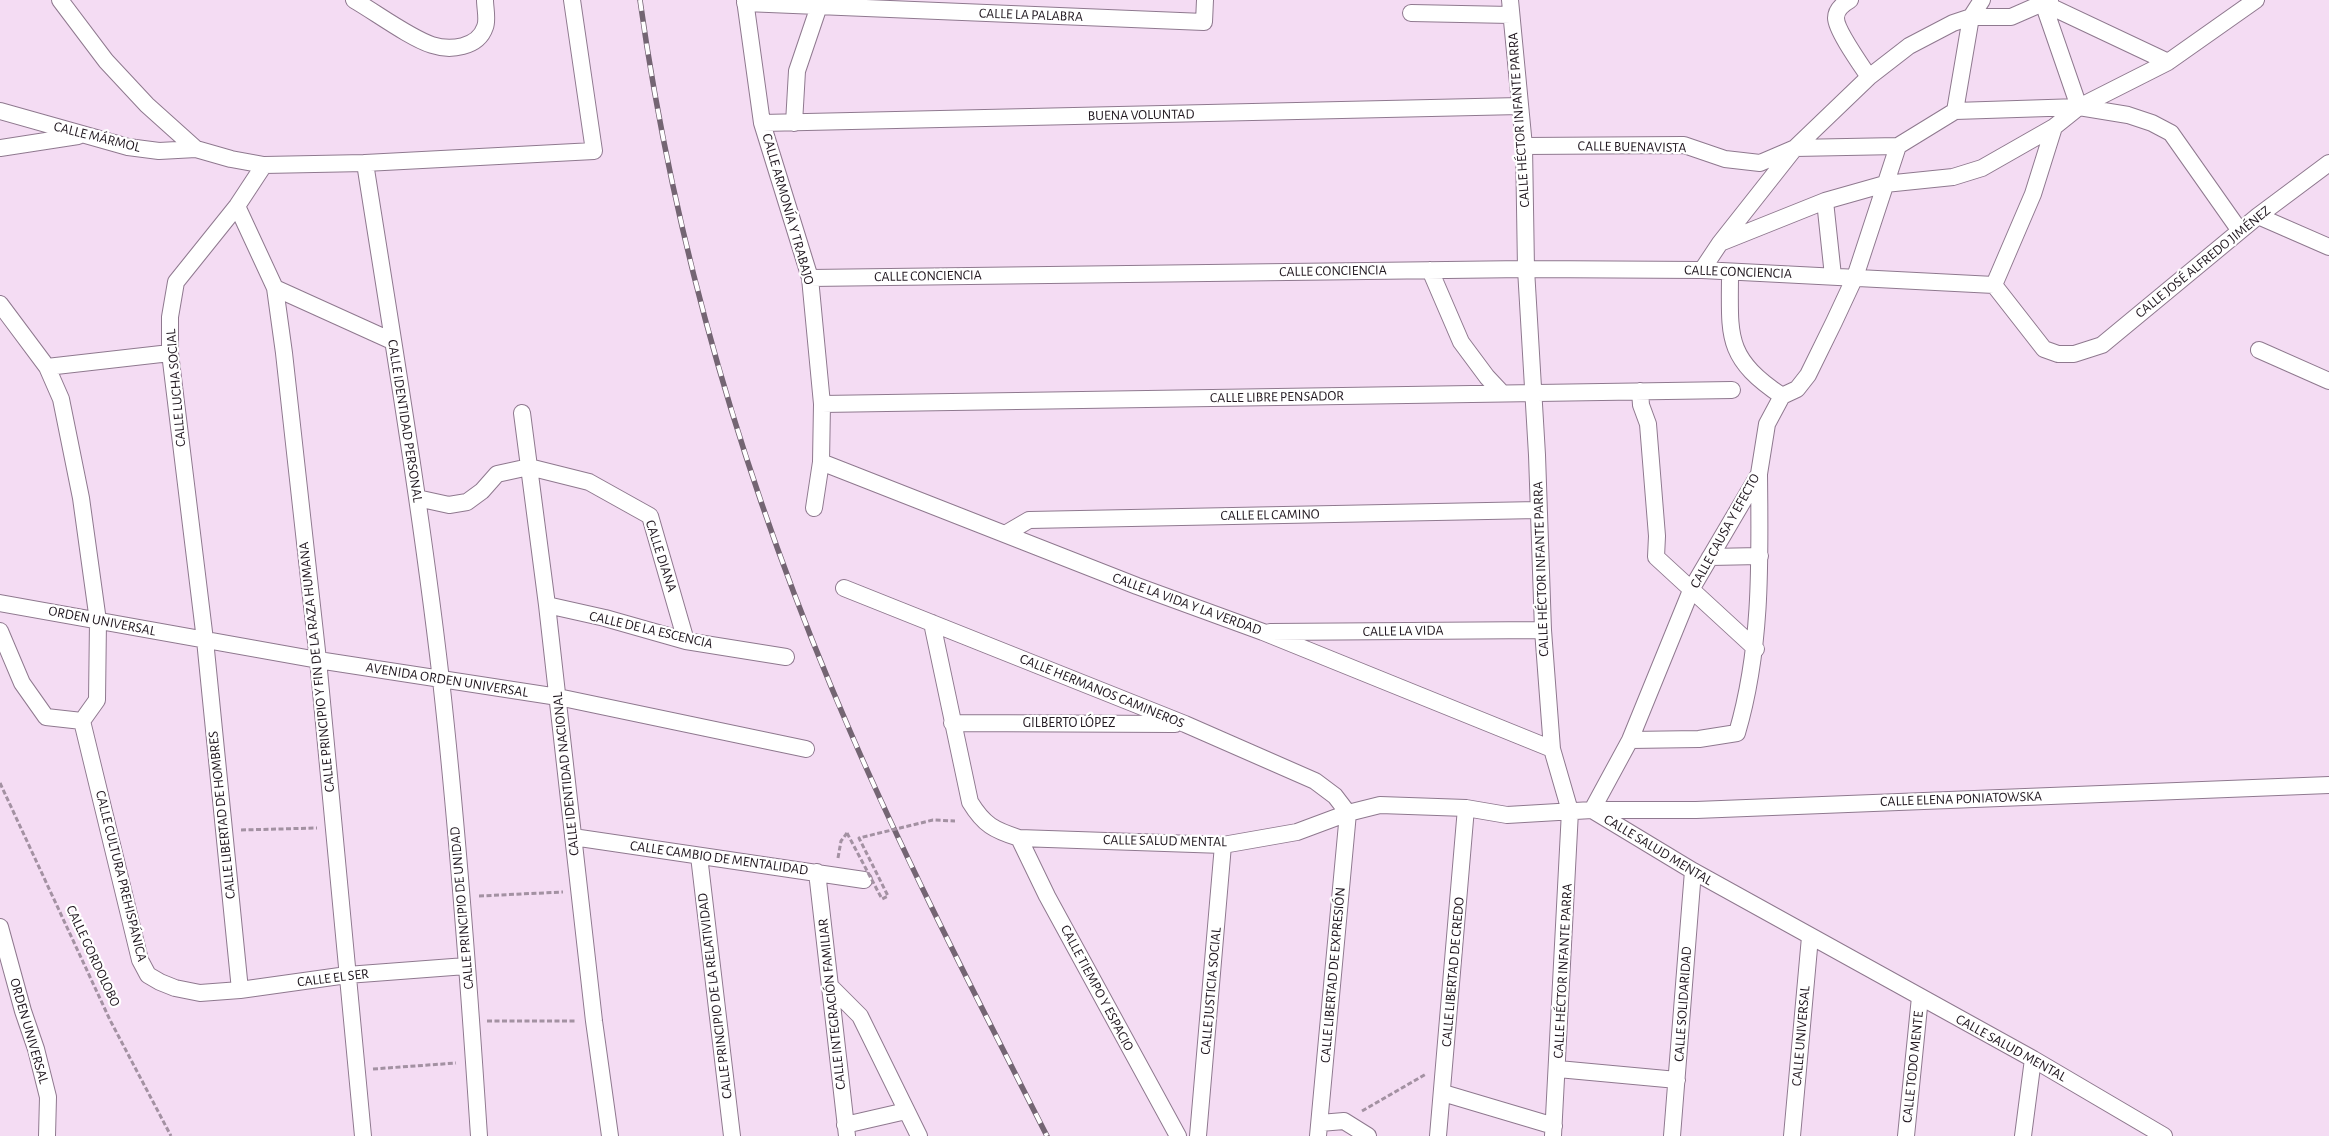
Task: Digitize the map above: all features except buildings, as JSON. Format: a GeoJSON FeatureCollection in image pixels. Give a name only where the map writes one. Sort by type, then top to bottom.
{"type":"FeatureCollection","features":[{"type":"Feature","properties":{"kind":"street"},"geometry":{"type":"LineString","coordinates":[[60,0],[106,61],[147,105],[196,149],[264,166],[365,163],[594,151],[572,0]]}},
{"type":"Feature","properties":{"kind":"street"},"geometry":{"type":"LineString","coordinates":[[359,1],[431,45],[447,48],[465,46],[478,39],[486,27],[484,0]]}},
{"type":"Feature","properties":{"kind":"street","name":"CALLE LA PALABRA"},"geometry":{"type":"LineString","coordinates":[[745,2],[1204,22],[1205,0]]}},
{"type":"Feature","properties":{"kind":"street"},"geometry":{"type":"LineString","coordinates":[[1850,0],[1838,11],[1836,18],[1839,28],[1868,77]]}},
{"type":"Feature","properties":{"kind":"street"},"geometry":{"type":"LineString","coordinates":[[1954,111],[1971,18],[1982,0]]}},
{"type":"Feature","properties":{"kind":"street"},"geometry":{"type":"LineString","coordinates":[[1720,243],[1825,200],[1885,184],[1953,177],[1982,168],[2054,127],[2079,107],[2168,62],[2256,0]]}},
{"type":"Feature","properties":{"kind":"street"},"geometry":{"type":"LineString","coordinates":[[1702,270],[1720,243],[1795,148],[1868,77],[1909,46],[1953,23],[1971,18],[2011,17],[2045,1]]}},
{"type":"Feature","properties":{"kind":"street"},"geometry":{"type":"LineString","coordinates":[[2045,1],[2168,62]]}},
{"type":"Feature","properties":{"kind":"street"},"geometry":{"type":"LineString","coordinates":[[2045,1],[2079,107]]}},
{"type":"Feature","properties":{"kind":"street","name":"CALLE ARMONÍA Y TRABAJO"},"geometry":{"type":"LineString","coordinates":[[745,2],[762,123],[810,278],[822,404],[821,462],[814,508]]}},
{"type":"Feature","properties":{"kind":"street"},"geometry":{"type":"LineString","coordinates":[[794,123],[797,71],[819,6]]}},
{"type":"Feature","properties":{"kind":"street"},"geometry":{"type":"LineString","coordinates":[[1411,13],[1510,7]]}},
{"type":"Feature","properties":{"kind":"street","name":"CALLE HÉCTOR INFANTE PARRA"},"geometry":{"type":"LineString","coordinates":[[1510,7],[1524,146],[1526,269],[1534,392],[1543,630],[1552,749],[1570,811],[1554,1131]]}},
{"type":"Feature","properties":{"kind":"street","name":"BUENA VOLUNTAD"},"geometry":{"type":"LineString","coordinates":[[762,123],[1520,106]]}},
{"type":"Feature","properties":{"kind":"street"},"geometry":{"type":"LineString","coordinates":[[1795,148],[1898,146],[1954,111],[2079,107],[2128,115],[2152,123],[2171,133],[2240,231]]}},
{"type":"Feature","properties":{"kind":"street","name":"CALLE MÁRMOL"},"geometry":{"type":"LineString","coordinates":[[0,111],[83,136],[128,146],[159,151],[196,149]]}},
{"type":"Feature","properties":{"kind":"street"},"geometry":{"type":"LineString","coordinates":[[1994,285],[2034,194],[2054,127]]}},
{"type":"Feature","properties":{"kind":"street"},"geometry":{"type":"LineString","coordinates":[[0,148],[83,136]]}},
{"type":"Feature","properties":{"kind":"street","name":"CALLE BUENAVISTA"},"geometry":{"type":"LineString","coordinates":[[1524,146],[1684,145],[1725,159],[1760,163],[1795,148]]}},
{"type":"Feature","properties":{"kind":"street","name":"CALLE CAUSA Y EFECTO"},"geometry":{"type":"LineString","coordinates":[[1592,810],[1630,740],[1692,588],[1759,474],[1766,424],[1782,396],[1797,389],[1808,375],[1855,277],[1898,146]]}},
{"type":"Feature","properties":{"kind":"street","name":"CALLE IDENTIDAD PERSONAL"},"geometry":{"type":"LineString","coordinates":[[365,163],[417,498],[441,680]]}},
{"type":"Feature","properties":{"kind":"street","name":"CALLE JOSÉ ALFREDO JIMÉNEZ"},"geometry":{"type":"LineString","coordinates":[[1994,285],[2044,348],[2058,354],[2074,354],[2102,345],[2258,216],[2329,163]]}},
{"type":"Feature","properties":{"kind":"street","name":"CALLE LUCHA SOCIAL"},"geometry":{"type":"LineString","coordinates":[[205,640],[170,354],[170,317],[176,282],[237,206],[264,166]]}},
{"type":"Feature","properties":{"kind":"street"},"geometry":{"type":"LineString","coordinates":[[1825,200],[1833,276]]}},
{"type":"Feature","properties":{"kind":"street","name":"CALLE PRINCIPIO Y FIN DE LA RAZA HUMANA"},"geometry":{"type":"LineString","coordinates":[[237,206],[275,288],[318,660],[364,1136]]}},
{"type":"Feature","properties":{"kind":"street"},"geometry":{"type":"LineString","coordinates":[[2258,216],[2329,247]]}},
{"type":"Feature","properties":{"kind":"street","name":"CALLE CONCIENCIA"},"geometry":{"type":"LineString","coordinates":[[810,278],[1526,269],[1702,270],[1994,285]]}},
{"type":"Feature","properties":{"kind":"street"},"geometry":{"type":"LineString","coordinates":[[1430,270],[1461,342],[1487,377],[1502,393]]}},
{"type":"Feature","properties":{"kind":"street"},"geometry":{"type":"LineString","coordinates":[[1730,272],[1730,334],[1741,361],[1766,385],[1782,396]]}},
{"type":"Feature","properties":{"kind":"street"},"geometry":{"type":"LineString","coordinates":[[275,288],[392,341]]}},
{"type":"Feature","properties":{"kind":"street"},"geometry":{"type":"LineString","coordinates":[[0,304],[47,367],[61,399],[81,498],[98,621],[97,700],[82,722],[46,717],[22,683],[0,631]]}},
{"type":"Feature","properties":{"kind":"street"},"geometry":{"type":"LineString","coordinates":[[2258,350],[2329,381]]}},
{"type":"Feature","properties":{"kind":"street"},"geometry":{"type":"LineString","coordinates":[[47,367],[170,354]]}},
{"type":"Feature","properties":{"kind":"street","name":"CALLE LIBRE PENSADOR"},"geometry":{"type":"LineString","coordinates":[[822,404],[1732,390]]}},
{"type":"Feature","properties":{"kind":"street"},"geometry":{"type":"LineString","coordinates":[[1640,391],[1641,404],[1648,424],[1657,536],[1656,557],[1692,588],[1756,649]]}},
{"type":"Feature","properties":{"kind":"street","name":"CALLE IDENTIDAD NACIONAL"},"geometry":{"type":"LineString","coordinates":[[522,413],[558,697],[594,1021],[610,1136]]}},
{"type":"Feature","properties":{"kind":"street","name":"CALLE LA VIDA Y LA VERDAD"},"geometry":{"type":"LineString","coordinates":[[821,462],[1263,632],[1552,749]]}},
{"type":"Feature","properties":{"kind":"street","name":"CALLE DIANA"},"geometry":{"type":"LineString","coordinates":[[417,498],[449,505],[467,502],[482,491],[497,474],[528,467],[589,482],[650,516],[686,641]]}},
{"type":"Feature","properties":{"kind":"street"},"geometry":{"type":"LineString","coordinates":[[1630,740],[1699,740],[1737,733],[1746,704],[1756,649],[1760,556],[1759,474]]}},
{"type":"Feature","properties":{"kind":"street","name":"CALLE EL CAMINO"},"geometry":{"type":"LineString","coordinates":[[1005,534],[1029,520],[1538,510]]}},
{"type":"Feature","properties":{"kind":"street"},"geometry":{"type":"LineString","coordinates":[[1710,557],[1760,556]]}},
{"type":"Feature","properties":{"kind":"street","name":"CALLE HERMANOS CAMINEROS"},"geometry":{"type":"LineString","coordinates":[[844,588],[1185,724],[1315,781],[1335,796],[1348,813]]}},
{"type":"Feature","properties":{"kind":"street","name":"ORDEN UNIVERSAL"},"geometry":{"type":"LineString","coordinates":[[0,604],[205,640]]}},
{"type":"Feature","properties":{"kind":"street","name":"CALLE DE LA ESCENCIA"},"geometry":{"type":"LineString","coordinates":[[547,605],[605,618],[686,641],[786,657]]}},
{"type":"Feature","properties":{"kind":"street"},"geometry":{"type":"LineString","coordinates":[[932,623],[952,723]]}},
{"type":"Feature","properties":{"kind":"street","name":"CALLE LA VIDA"},"geometry":{"type":"LineString","coordinates":[[1263,632],[1543,630]]}},
{"type":"Feature","properties":{"kind":"street","name":"AVENIDA ORDEN UNIVERSAL"},"geometry":{"type":"LineString","coordinates":[[205,640],[441,680],[558,697],[806,749]]}},
{"type":"Feature","properties":{"kind":"street","name":"CALLE LIBERTAD DE HOMBRES"},"geometry":{"type":"LineString","coordinates":[[205,640],[240,990]]}},
{"type":"Feature","properties":{"kind":"street","name":"CALLE PRINCIPIO DE UNIDAD"},"geometry":{"type":"LineString","coordinates":[[441,680],[472,1020],[479,1136]]}},
{"type":"Feature","properties":{"kind":"street","name":"CALLE CULTURA PREHISPÁNICA"},"geometry":{"type":"LineString","coordinates":[[82,722],[140,960],[148,975],[160,982],[175,988],[200,993]]}},
{"type":"Feature","properties":{"kind":"street","name":"GILBERTO LÓPEZ"},"geometry":{"type":"LineString","coordinates":[[952,723],[1185,724]]}},
{"type":"Feature","properties":{"kind":"street","name":"CALLE SALUD MENTAL"},"geometry":{"type":"LineString","coordinates":[[952,723],[970,802],[980,818],[996,831],[1019,838],[1223,845],[1297,832],[1348,813],[1380,805],[1466,808],[1507,815],[1592,810],[1693,871],[2033,1059],[2138,1130],[2164,1136]]}},
{"type":"Feature","properties":{"kind":"street","name":"CALLE ELENA PONIATOWSKA"},"geometry":{"type":"LineString","coordinates":[[1592,810],[1696,810],[2329,784]]}},
{"type":"Feature","properties":{"kind":"street","name":"CALLE LIBERTAD DE CREDO"},"geometry":{"type":"LineString","coordinates":[[1438,1136],[1446,1062],[1466,808]]}},
{"type":"Feature","properties":{"kind":"street","name":"CALLE LIBERTAD DE EXPRESIÓN"},"geometry":{"type":"LineString","coordinates":[[1319,1129],[1348,813]]}},
{"type":"Feature","properties":{"kind":"street","name":"CALLE CAMBIO DE MENTALIDAD"},"geometry":{"type":"LineString","coordinates":[[573,837],[864,880]]}},
{"type":"Feature","properties":{"kind":"street","name":"CALLE TIEMPO Y ESPACIO"},"geometry":{"type":"LineString","coordinates":[[1019,838],[1047,896],[1178,1136]]}},
{"type":"Feature","properties":{"kind":"street","name":"CALLE JUSTICIA SOCIAL"},"geometry":{"type":"LineString","coordinates":[[1198,1136],[1223,845]]}},
{"type":"Feature","properties":{"kind":"street","name":"CALLE PRINCIPIO DE LA RELATIVIDAD"},"geometry":{"type":"LineString","coordinates":[[699,856],[732,1136]]}},
{"type":"Feature","properties":{"kind":"street","name":"CALLE SOLIDARIDAD"},"geometry":{"type":"LineString","coordinates":[[1672,1136],[1693,871]]}},
{"type":"Feature","properties":{"kind":"street","name":"CALLE INTEGRACIÓN FAMILIAR"},"geometry":{"type":"LineString","coordinates":[[817,872],[846,1130]]}},
{"type":"Feature","properties":{"kind":"street","name":"ORDEN UNIVERSAL"},"geometry":{"type":"LineString","coordinates":[[0,926],[48,1097],[47,1136]]}},
{"type":"Feature","properties":{"kind":"street","name":"CALLE UNIVERSAL"},"geometry":{"type":"LineString","coordinates":[[1792,1136],[1810,937]]}},
{"type":"Feature","properties":{"kind":"street","name":"CALLE EL SER"},"geometry":{"type":"LineString","coordinates":[[200,993],[240,990],[348,975],[466,966]]}},
{"type":"Feature","properties":{"kind":"street"},"geometry":{"type":"LineString","coordinates":[[831,987],[860,1016],[919,1136]]}},
{"type":"Feature","properties":{"kind":"street","name":"CALLE TODO MENTE"},"geometry":{"type":"LineString","coordinates":[[1906,1136],[1920,997]]}},
{"type":"Feature","properties":{"kind":"street"},"geometry":{"type":"LineString","coordinates":[[2023,1136],[2033,1059]]}},
{"type":"Feature","properties":{"kind":"street"},"geometry":{"type":"LineString","coordinates":[[1558,1069],[1677,1080]]}},
{"type":"Feature","properties":{"kind":"street"},"geometry":{"type":"LineString","coordinates":[[1443,1093],[1554,1131]]}},
{"type":"Feature","properties":{"kind":"street"},"geometry":{"type":"LineString","coordinates":[[846,1130],[906,1111]]}},
{"type":"Feature","properties":{"kind":"street"},"geometry":{"type":"LineString","coordinates":[[1319,1129],[1344,1121],[1368,1136]]}},
{"type":"Feature","properties":{"kind":"path","name":"CALLE GORDOLOBO"},"geometry":{"type":"LineString","coordinates":[[0,783],[110,1020],[171,1136]]}},
{"type":"Feature","properties":{"kind":"path"},"geometry":{"type":"LineString","coordinates":[[835,875],[841,841],[847,834],[882,899],[888,896],[859,838],[933,820],[955,821]]}},
{"type":"Feature","properties":{"kind":"path"},"geometry":{"type":"LineString","coordinates":[[223,830],[333,828]]}},
{"type":"Feature","properties":{"kind":"path"},"geometry":{"type":"LineString","coordinates":[[461,897],[580,891]]}},
{"type":"Feature","properties":{"kind":"path"},"geometry":{"type":"LineString","coordinates":[[472,1020],[594,1021]]}},
{"type":"Feature","properties":{"kind":"path"},"geometry":{"type":"LineString","coordinates":[[357,1070],[475,1062]]}},
{"type":"Feature","properties":{"kind":"path"},"geometry":{"type":"LineString","coordinates":[[1344,1121],[1446,1062]]}},
{"type":"Feature","properties":{"kind":"railway"},"geometry":{"type":"LineString","coordinates":[[640,0],[655,94],[673,187],[695,280],[720,372],[748,463],[780,554],[813,643],[896,833],[945,935],[1047,1136]]}}]}
